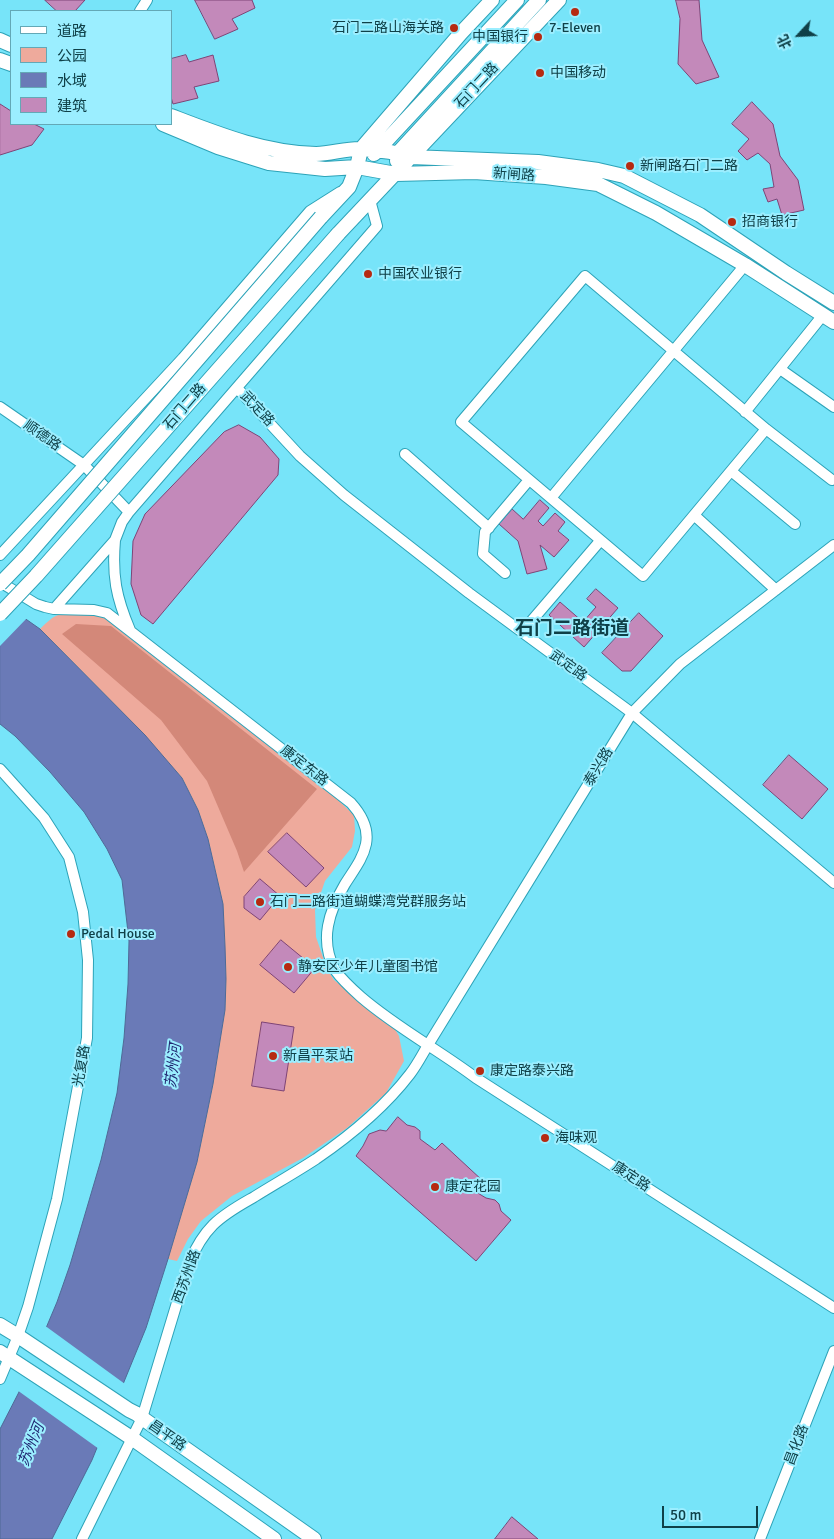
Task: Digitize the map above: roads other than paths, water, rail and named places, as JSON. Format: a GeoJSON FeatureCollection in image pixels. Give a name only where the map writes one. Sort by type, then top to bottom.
{"type":"FeatureCollection","features":[{"type":"Feature","properties":{"kind":"main road","name":"石门二路"},"geometry":{"type":"LineString","coordinates":[[0,583],[28,555],[349,187],[357,167],[361,149],[492,0]]}},
{"type":"Feature","properties":{"kind":"main road","name":"石门二路"},"geometry":{"type":"LineString","coordinates":[[357,167],[378,151],[517,0]]}},
{"type":"Feature","properties":{"kind":"main road","name":"石门二路"},"geometry":{"type":"LineString","coordinates":[[398,153],[539,0]]}},
{"type":"Feature","properties":{"kind":"main road","name":"石门二路"},"geometry":{"type":"LineString","coordinates":[[0,614],[43,568],[338,234],[559,0]]}},
{"type":"Feature","properties":{"kind":"main road","name":"新闸路"},"geometry":{"type":"LineString","coordinates":[[172,116],[220,135],[272,150],[317,154],[361,149],[398,153],[412,157],[538,162],[598,170],[624,176],[700,215],[834,303]]}},
{"type":"Feature","properties":{"kind":"main road","name":"新闸路"},"geometry":{"type":"LineString","coordinates":[[165,125],[218,147],[269,163],[325,169],[357,167],[396,174],[474,172],[546,177],[598,184],[656,213],[745,265],[829,318]]}},
{"type":"Feature","properties":{"kind":"main road"},"geometry":{"type":"LineString","coordinates":[[396,174],[398,153]]}},
{"type":"Feature","properties":{"kind":"main road","name":"昌平路"},"geometry":{"type":"LineString","coordinates":[[0,1325],[128,1410],[137,1414],[314,1539]]}},
{"type":"Feature","properties":{"kind":"main road","name":"昌平路"},"geometry":{"type":"LineString","coordinates":[[10,1358],[133,1439],[274,1539]]}},
{"type":"Feature","properties":{"kind":"street"},"geometry":{"type":"LineString","coordinates":[[0,555],[183,358],[310,211],[349,187]]}},
{"type":"Feature","properties":{"kind":"street","name":"石门二路"},"geometry":{"type":"LineString","coordinates":[[131,631],[120,605],[113,561],[115,540],[122,522],[376,226],[370,200]]}},
{"type":"Feature","properties":{"kind":"street"},"geometry":{"type":"LineString","coordinates":[[551,498],[745,265]]}},
{"type":"Feature","properties":{"kind":"street"},"geometry":{"type":"LineString","coordinates":[[766,429],[643,576],[462,422],[585,276],[745,412],[832,480]]}},
{"type":"Feature","properties":{"kind":"street"},"geometry":{"type":"LineString","coordinates":[[745,412],[780,369],[829,318]]}},
{"type":"Feature","properties":{"kind":"street"},"geometry":{"type":"LineString","coordinates":[[780,369],[834,407]]}},
{"type":"Feature","properties":{"kind":"street","name":"武定路"},"geometry":{"type":"LineString","coordinates":[[237,388],[300,456],[344,496],[468,593],[632,713],[834,883]]}},
{"type":"Feature","properties":{"kind":"street","name":"顺德路"},"geometry":{"type":"LineString","coordinates":[[0,407],[84,465],[129,512]]}},
{"type":"Feature","properties":{"kind":"street"},"geometry":{"type":"LineString","coordinates":[[405,454],[489,528]]}},
{"type":"Feature","properties":{"kind":"street"},"geometry":{"type":"LineString","coordinates":[[732,471],[795,524]]}},
{"type":"Feature","properties":{"kind":"street"},"geometry":{"type":"LineString","coordinates":[[505,573],[483,554],[485,532],[529,480]]}},
{"type":"Feature","properties":{"kind":"street"},"geometry":{"type":"LineString","coordinates":[[694,515],[776,590]]}},
{"type":"Feature","properties":{"kind":"street","name":"石门二路"},"geometry":{"type":"LineString","coordinates":[[54,609],[115,540]]}},
{"type":"Feature","properties":{"kind":"street"},"geometry":{"type":"LineString","coordinates":[[522,632],[600,541]]}},
{"type":"Feature","properties":{"kind":"street","name":"泰兴路"},"geometry":{"type":"LineString","coordinates":[[428,1045],[632,713],[680,664],[834,545]]}},
{"type":"Feature","properties":{"kind":"street","name":"康定东路"},"geometry":{"type":"LineString","coordinates":[[0,583],[36,604],[54,609],[82,608],[107,613],[351,803],[360,813],[364,824],[366,843],[359,862],[345,884],[328,921],[326,938],[329,955],[336,971],[348,986],[400,1027],[428,1045]]}},
{"type":"Feature","properties":{"kind":"street","name":"光复路"},"geometry":{"type":"LineString","coordinates":[[0,769],[44,818],[69,857],[83,912],[88,960],[87,1038],[57,1199],[28,1307],[23,1340],[10,1358],[0,1379]]}},
{"type":"Feature","properties":{"kind":"street","name":"康定路"},"geometry":{"type":"LineString","coordinates":[[428,1045],[457,1063],[476,1078],[834,1308]]}},
{"type":"Feature","properties":{"kind":"street","name":"西苏州路"},"geometry":{"type":"LineString","coordinates":[[82,1539],[142,1418],[189,1264],[197,1246],[207,1232],[225,1215],[316,1159],[362,1124],[395,1092],[410,1074],[428,1045]]}},
{"type":"Feature","properties":{"kind":"street","name":"昌化路"},"geometry":{"type":"LineString","coordinates":[[760,1539],[834,1351]]}},
{"type":"Feature","properties":{"kind":"water","name":"苏州河"},"geometry":{"type":"Polygon","coordinates":[[[0,601],[40,629],[145,735],[182,778],[198,810],[208,839],[223,904],[226,979],[225,1010],[213,1084],[197,1162],[146,1328],[92,1460],[52,1539],[0,1539],[0,1429],[19,1392],[57,1302],[101,1160],[117,1093],[124,1038],[129,941],[122,880],[107,849],[84,812],[50,772],[15,736],[0,724],[0,601]]]}},
{"type":"Feature","properties":{"kind":"place","name":"7-Eleven"},"geometry":{"type":"Point","coordinates":[575,12]}},
{"type":"Feature","properties":{"kind":"place","name":"石门二路山海关路"},"geometry":{"type":"Point","coordinates":[454,28]}},
{"type":"Feature","properties":{"kind":"place","name":"中国银行"},"geometry":{"type":"Point","coordinates":[538,37]}},
{"type":"Feature","properties":{"kind":"place","name":"中国移动"},"geometry":{"type":"Point","coordinates":[540,73]}},
{"type":"Feature","properties":{"kind":"place","name":"新闸路石门二路"},"geometry":{"type":"Point","coordinates":[630,166]}},
{"type":"Feature","properties":{"kind":"place","name":"招商银行"},"geometry":{"type":"Point","coordinates":[732,222]}},
{"type":"Feature","properties":{"kind":"place","name":"中国农业银行"},"geometry":{"type":"Point","coordinates":[368,274]}},
{"type":"Feature","properties":{"kind":"place","name":"石门二路街道蝴蝶湾党群服务站"},"geometry":{"type":"Point","coordinates":[260,902]}},
{"type":"Feature","properties":{"kind":"place","name":"Pedal House"},"geometry":{"type":"Point","coordinates":[71,934]}},
{"type":"Feature","properties":{"kind":"place","name":"静安区少年儿童图书馆"},"geometry":{"type":"Point","coordinates":[288,967]}},
{"type":"Feature","properties":{"kind":"place","name":"新昌平泵站"},"geometry":{"type":"Point","coordinates":[273,1056]}},
{"type":"Feature","properties":{"kind":"place","name":"康定路泰兴路"},"geometry":{"type":"Point","coordinates":[480,1071]}},
{"type":"Feature","properties":{"kind":"place","name":"海味观"},"geometry":{"type":"Point","coordinates":[545,1138]}},
{"type":"Feature","properties":{"kind":"place","name":"康定花园"},"geometry":{"type":"Point","coordinates":[435,1187]}},
{"type":"Feature","properties":{"kind":"district","name":"石门二路街道"},"geometry":{"type":"Point","coordinates":[572,629]}}]}
